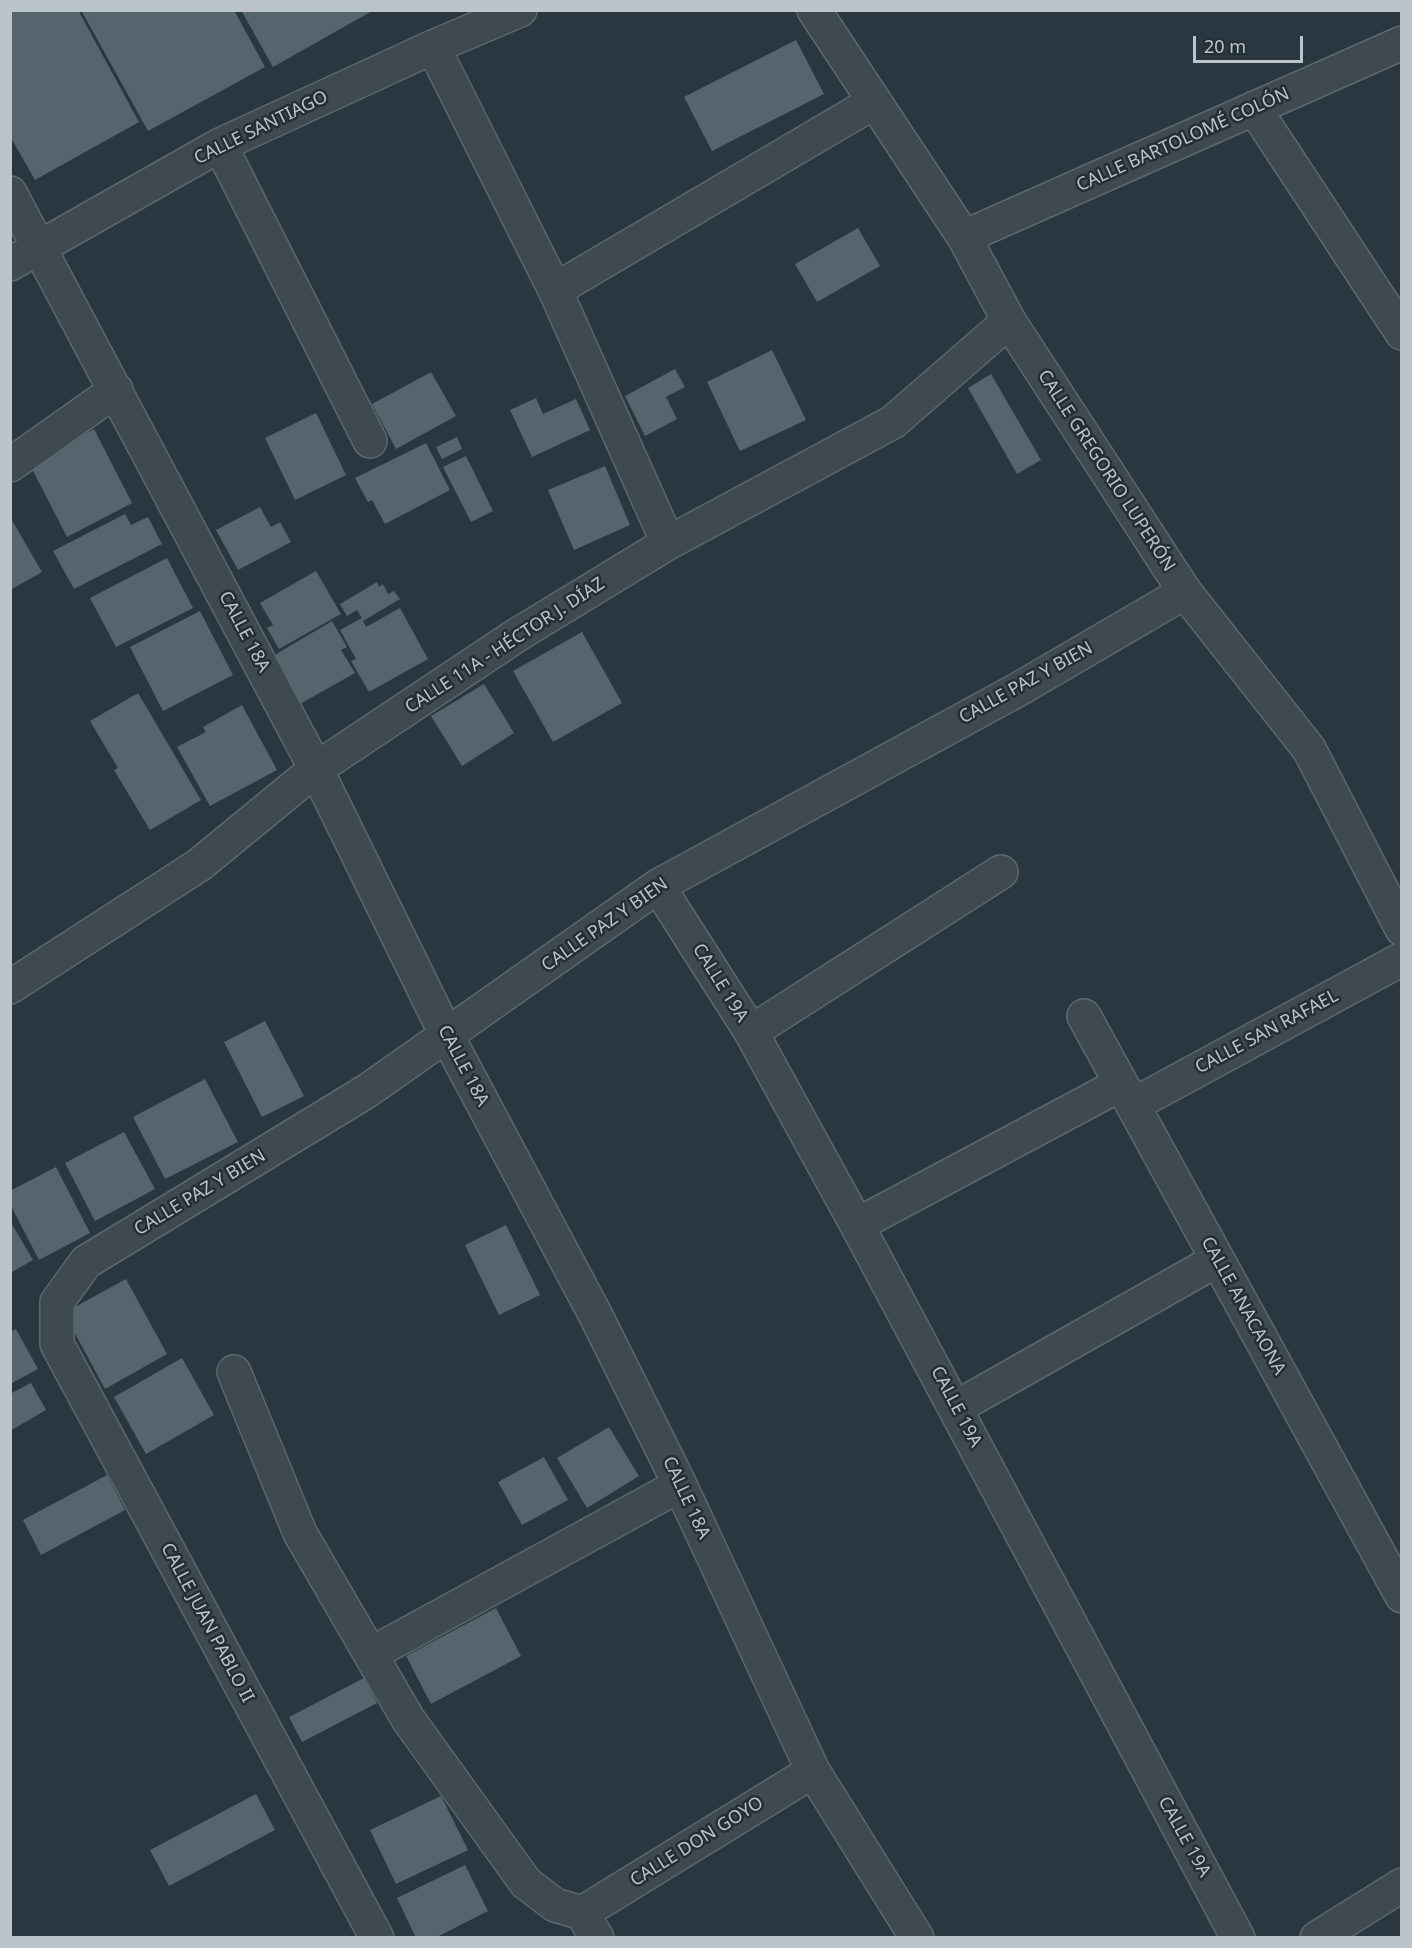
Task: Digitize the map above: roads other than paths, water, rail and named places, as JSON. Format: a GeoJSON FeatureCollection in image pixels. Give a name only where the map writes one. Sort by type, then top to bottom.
{"type":"FeatureCollection","features":[{"type":"Feature","properties":{"kind":"street","name":"CALLE SANTIAGO"},"geometry":{"type":"LineString","coordinates":[[10,264],[220,145],[433,47],[520,10]]}},
{"type":"Feature","properties":{"kind":"street","name":"CALLE GREGORIO LUPERÓN"},"geometry":{"type":"LineString","coordinates":[[814,10],[964,237],[1009,321],[1185,592],[1309,749],[1401,928]]}},
{"type":"Feature","properties":{"kind":"street","name":"CALLE BARTOLOMÉ COLÓN"},"geometry":{"type":"LineString","coordinates":[[964,237],[1401,43]]}},
{"type":"Feature","properties":{"kind":"street"},"geometry":{"type":"LineString","coordinates":[[433,47],[555,290],[668,543]]}},
{"type":"Feature","properties":{"kind":"street"},"geometry":{"type":"LineString","coordinates":[[555,290],[874,102]]}},
{"type":"Feature","properties":{"kind":"street"},"geometry":{"type":"LineString","coordinates":[[1254,108],[1401,333]]}},
{"type":"Feature","properties":{"kind":"street"},"geometry":{"type":"LineString","coordinates":[[220,145],[370,441]]}},
{"type":"Feature","properties":{"kind":"street","name":"CALLE 18A"},"geometry":{"type":"LineString","coordinates":[[10,193],[316,769],[447,1036],[596,1316],[680,1485],[813,1771],[917,1938]]}},
{"type":"Feature","properties":{"kind":"street","name":"CALLE 11A - HÉCTOR J. DÍAZ"},"geometry":{"type":"LineString","coordinates":[[10,987],[199,865],[316,769],[517,635],[668,543],[892,422],[1009,321]]}},
{"type":"Feature","properties":{"kind":"street"},"geometry":{"type":"LineString","coordinates":[[10,465],[116,390]]}},
{"type":"Feature","properties":{"kind":"street","name":"CALLE PAZ Y BIEN"},"geometry":{"type":"LineString","coordinates":[[57,1302],[86,1262],[367,1091],[658,886],[1019,689],[1185,592]]}},
{"type":"Feature","properties":{"kind":"street"},"geometry":{"type":"LineString","coordinates":[[750,1032],[1001,872]]}},
{"type":"Feature","properties":{"kind":"street","name":"CALLE 19A"},"geometry":{"type":"LineString","coordinates":[[658,886],[750,1032],[857,1225],[957,1407],[1108,1698],[1238,1938]]}},
{"type":"Feature","properties":{"kind":"street","name":"CALLE SAN RAFAEL"},"geometry":{"type":"LineString","coordinates":[[857,1225],[1401,959]]}},
{"type":"Feature","properties":{"kind":"street","name":"CALLE ANACAONA"},"geometry":{"type":"LineString","coordinates":[[1084,1016],[1401,1596]]}},
{"type":"Feature","properties":{"kind":"street"},"geometry":{"type":"LineString","coordinates":[[957,1407],[1217,1260]]}},
{"type":"Feature","properties":{"kind":"street","name":"CALLE JUAN PABLO II"},"geometry":{"type":"LineString","coordinates":[[57,1302],[57,1344],[377,1938]]}},
{"type":"Feature","properties":{"kind":"street"},"geometry":{"type":"LineString","coordinates":[[234,1372],[300,1533],[408,1719],[526,1883],[555,1905],[589,1925]]}},
{"type":"Feature","properties":{"kind":"street"},"geometry":{"type":"LineString","coordinates":[[371,1654],[680,1485]]}},
{"type":"Feature","properties":{"kind":"street","name":"CALLE DON GOYO"},"geometry":{"type":"LineString","coordinates":[[589,1925],[813,1771]]}},
{"type":"Feature","properties":{"kind":"street"},"geometry":{"type":"LineString","coordinates":[[1317,1938],[1401,1885]]}}]}
